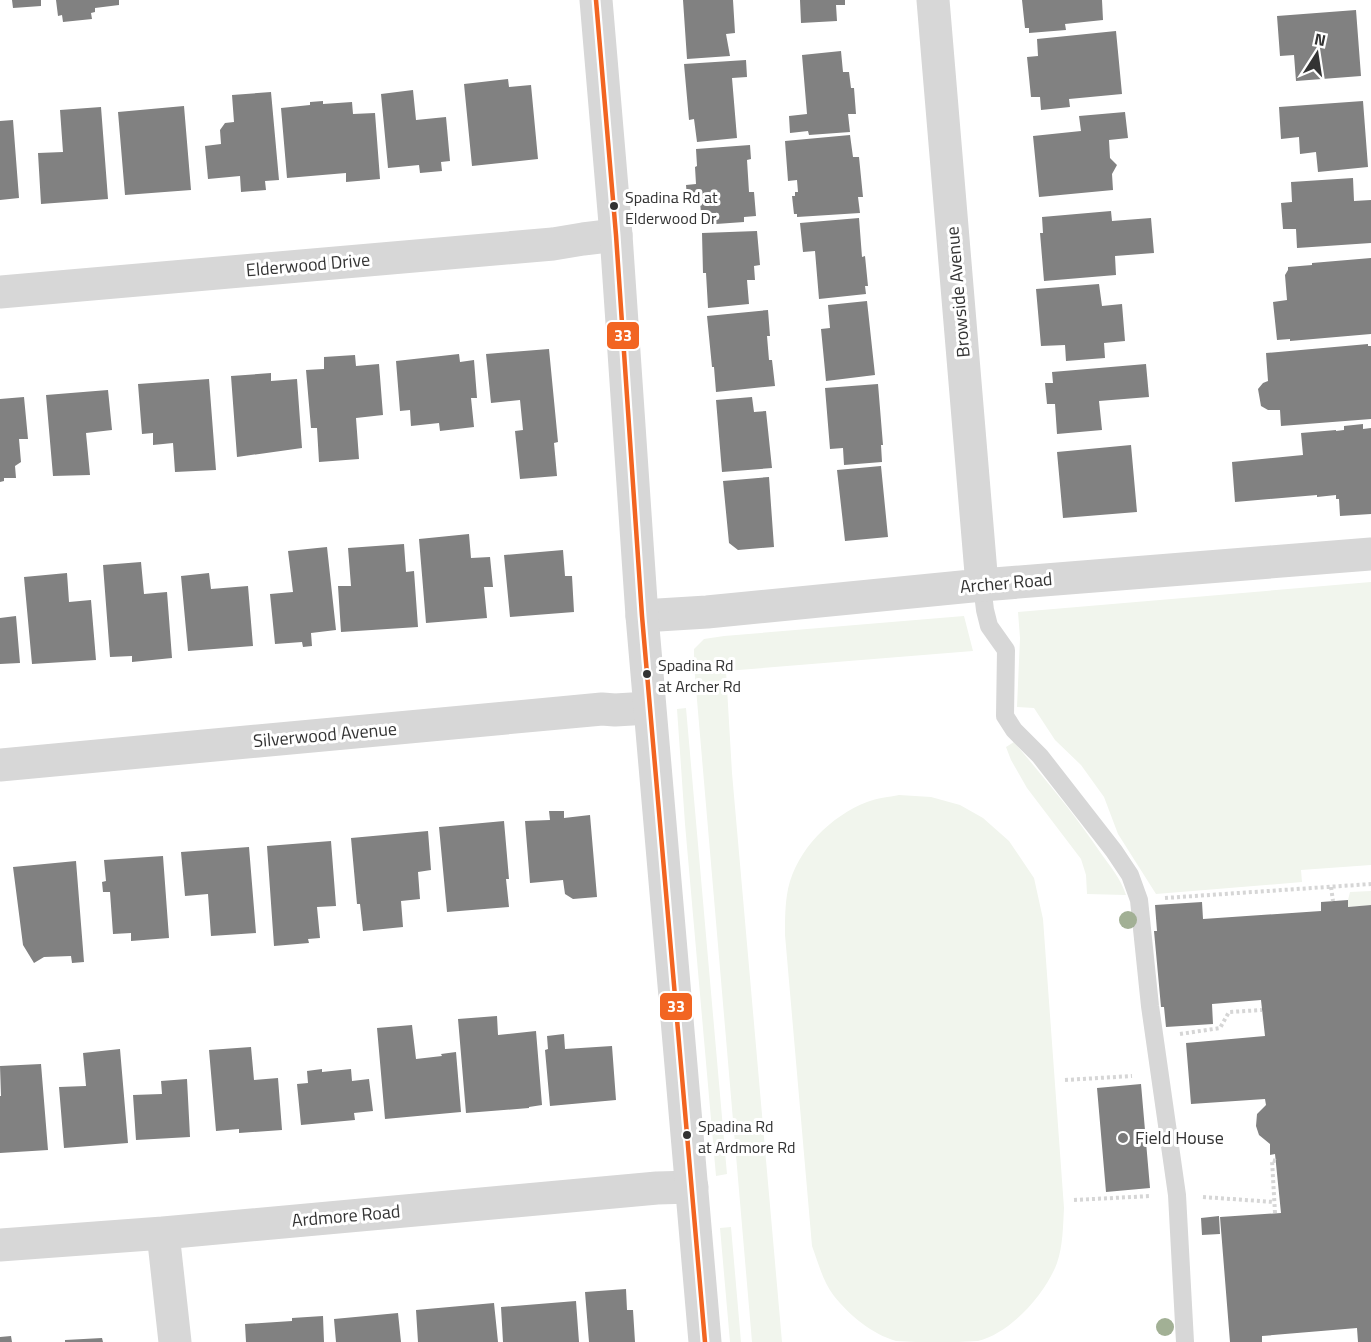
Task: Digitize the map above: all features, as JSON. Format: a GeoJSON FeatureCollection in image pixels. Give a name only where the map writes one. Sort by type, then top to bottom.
{"type":"FeatureCollection","features":[{"type":"Feature","properties":{"kind":"street"},"geometry":{"type":"LineString","coordinates":[[596,0],[616,236],[649,708],[705,1342]]}},
{"type":"Feature","properties":{"kind":"street","name":"Browside Avenue"},"geometry":{"type":"LineString","coordinates":[[933,0],[982,585]]}},
{"type":"Feature","properties":{"kind":"street","name":"Elderwood Drive"},"geometry":{"type":"LineString","coordinates":[[0,292],[553,244],[616,236]]}},
{"type":"Feature","properties":{"kind":"street","name":"Archer Road"},"geometry":{"type":"LineString","coordinates":[[642,616],[707,612],[982,585],[1371,555]]}},
{"type":"Feature","properties":{"kind":"street","name":"Silverwood Avenue"},"geometry":{"type":"LineString","coordinates":[[0,765],[590,710],[649,708]]}},
{"type":"Feature","properties":{"kind":"street","name":"Ardmore Road"},"geometry":{"type":"LineString","coordinates":[[0,1245],[163,1233],[657,1188],[692,1187]]}},
{"type":"Feature","properties":{"kind":"street"},"geometry":{"type":"LineString","coordinates":[[163,1233],[175,1342]]}},
{"type":"Feature","properties":{"kind":"lane"},"geometry":{"type":"LineString","coordinates":[[982,585],[989,626],[1006,650],[1005,716],[1014,730],[1040,756],[1114,851],[1130,875],[1139,900],[1150,1006],[1177,1195],[1185,1342]]}},
{"type":"Feature","properties":{"kind":"path"},"geometry":{"type":"LineString","coordinates":[[1139,900],[1371,884]]}},
{"type":"Feature","properties":{"kind":"path"},"geometry":{"type":"LineString","coordinates":[[1331,887],[1333,901]]}},
{"type":"Feature","properties":{"kind":"path"},"geometry":{"type":"LineString","coordinates":[[1190,1034],[1220,1028],[1229,1012],[1262,1010]]}},
{"type":"Feature","properties":{"kind":"path"},"geometry":{"type":"LineString","coordinates":[[1065,1080],[1142,1076]]}},
{"type":"Feature","properties":{"kind":"path"},"geometry":{"type":"LineString","coordinates":[[1275,1213],[1272,1160],[1276,1161]]}},
{"type":"Feature","properties":{"kind":"path"},"geometry":{"type":"LineString","coordinates":[[1177,1195],[1274,1202]]}},
{"type":"Feature","properties":{"kind":"path"},"geometry":{"type":"LineString","coordinates":[[1074,1200],[1151,1196]]}},
{"type":"Feature","properties":{"kind":"shaded area"},"geometry":{"type":"Polygon","coordinates":[[[1371,582],[1371,865],[1301,870],[1302,882],[1156,894],[1118,834],[1104,797],[1081,765],[1055,740],[1034,708],[1017,707],[1020,638],[1018,612],[1371,582]]]}},
{"type":"Feature","properties":{"kind":"shaded area"},"geometry":{"type":"Polygon","coordinates":[[[964,616],[973,651],[726,671],[732,773],[782,1342],[752,1342],[694,649],[704,639],[724,636],[964,616]]]}},
{"type":"Feature","properties":{"kind":"shaded area"},"geometry":{"type":"Polygon","coordinates":[[[686,708],[727,1174],[716,1176],[677,709],[686,708]]]}},
{"type":"Feature","properties":{"kind":"shaded area"},"geometry":{"type":"Polygon","coordinates":[[[1014,742],[1080,823],[1115,873],[1126,895],[1087,894],[1086,875],[1081,859],[1027,788],[1011,760],[1006,747],[1014,742]]]}},
{"type":"Feature","properties":{"kind":"shaded area"},"geometry":{"type":"Polygon","coordinates":[[[899,795],[931,797],[960,805],[983,818],[1009,841],[1034,878],[1043,919],[1064,1208],[1062,1243],[1052,1275],[1036,1299],[1003,1330],[978,1341],[896,1341],[878,1334],[854,1317],[834,1296],[824,1278],[812,1246],[785,935],[788,889],[799,860],[817,836],[829,825],[867,802],[899,795]]]}},
{"type":"Feature","properties":{"kind":"shaded area"},"geometry":{"type":"Polygon","coordinates":[[[1371,891],[1371,905],[1348,907],[1350,892],[1371,891]]]}},
{"type":"Feature","properties":{"kind":"shaded area"},"geometry":{"type":"Polygon","coordinates":[[[731,1227],[741,1342],[730,1342],[720,1228],[731,1227]]]}},
{"type":"Feature","properties":{"kind":"building"},"geometry":{"type":"Polygon","coordinates":[[[12,0],[41,0],[41,6],[13,8],[12,0]]]}},
{"type":"Feature","properties":{"kind":"building"},"geometry":{"type":"Polygon","coordinates":[[[56,0],[119,0],[119,5],[95,8],[95,12],[91,13],[92,19],[63,22],[62,15],[58,16],[56,0]]]}},
{"type":"Feature","properties":{"kind":"building"},"geometry":{"type":"Polygon","coordinates":[[[683,0],[733,0],[735,33],[726,34],[730,56],[687,59],[683,0]]]}},
{"type":"Feature","properties":{"kind":"building"},"geometry":{"type":"Polygon","coordinates":[[[800,0],[845,0],[845,5],[836,5],[837,21],[801,23],[800,0]]]}},
{"type":"Feature","properties":{"kind":"building"},"geometry":{"type":"Polygon","coordinates":[[[1022,0],[1102,0],[1103,20],[1065,24],[1066,30],[1029,33],[1029,28],[1025,28],[1022,0]]]}},
{"type":"Feature","properties":{"kind":"building"},"geometry":{"type":"Polygon","coordinates":[[[1356,10],[1361,76],[1296,81],[1294,55],[1280,56],[1277,16],[1356,10]]]}},
{"type":"Feature","properties":{"kind":"building"},"geometry":{"type":"Polygon","coordinates":[[[1116,31],[1122,94],[1069,99],[1070,107],[1041,110],[1040,97],[1031,97],[1027,57],[1038,56],[1037,39],[1116,31]]]}},
{"type":"Feature","properties":{"kind":"building"},"geometry":{"type":"Polygon","coordinates":[[[841,51],[843,72],[849,72],[851,88],[854,88],[856,114],[848,114],[850,132],[809,135],[808,131],[790,133],[789,116],[807,114],[802,55],[841,51]]]}},
{"type":"Feature","properties":{"kind":"building"},"geometry":{"type":"Polygon","coordinates":[[[746,60],[747,77],[732,78],[737,138],[697,142],[694,119],[689,120],[684,64],[746,60]]]}},
{"type":"Feature","properties":{"kind":"building"},"geometry":{"type":"Polygon","coordinates":[[[508,79],[509,87],[531,85],[538,159],[472,166],[464,84],[508,79]]]}},
{"type":"Feature","properties":{"kind":"building"},"geometry":{"type":"Polygon","coordinates":[[[413,90],[416,120],[446,117],[450,161],[441,162],[442,171],[420,173],[419,165],[388,168],[381,94],[413,90]]]}},
{"type":"Feature","properties":{"kind":"building"},"geometry":{"type":"Polygon","coordinates":[[[271,92],[279,180],[265,181],[266,190],[241,192],[240,176],[208,179],[205,146],[221,144],[220,130],[225,123],[234,122],[232,95],[271,92]]]}},
{"type":"Feature","properties":{"kind":"building"},"geometry":{"type":"Polygon","coordinates":[[[323,101],[323,104],[352,102],[353,114],[375,113],[380,179],[346,182],[346,173],[287,178],[281,108],[310,105],[310,102],[323,101]]]}},
{"type":"Feature","properties":{"kind":"building"},"geometry":{"type":"Polygon","coordinates":[[[1363,101],[1368,167],[1318,172],[1316,152],[1300,154],[1299,137],[1281,139],[1279,107],[1363,101]]]}},
{"type":"Feature","properties":{"kind":"building"},"geometry":{"type":"Polygon","coordinates":[[[184,106],[191,190],[125,195],[118,112],[184,106]]]}},
{"type":"Feature","properties":{"kind":"building"},"geometry":{"type":"Polygon","coordinates":[[[101,107],[108,199],[41,204],[38,153],[63,152],[60,110],[101,107]]]}},
{"type":"Feature","properties":{"kind":"building"},"geometry":{"type":"Polygon","coordinates":[[[1125,112],[1128,138],[1109,140],[1110,158],[1117,165],[1112,174],[1113,190],[1039,197],[1033,136],[1081,131],[1079,116],[1125,112]]]}},
{"type":"Feature","properties":{"kind":"building"},"geometry":{"type":"Polygon","coordinates":[[[13,120],[19,198],[0,200],[0,121],[13,120]]]}},
{"type":"Feature","properties":{"kind":"building"},"geometry":{"type":"Polygon","coordinates":[[[850,135],[853,157],[859,157],[863,197],[858,197],[860,213],[797,217],[797,214],[794,214],[792,196],[798,192],[797,180],[788,181],[785,141],[850,135]]]}},
{"type":"Feature","properties":{"kind":"building"},"geometry":{"type":"Polygon","coordinates":[[[750,145],[751,159],[747,160],[749,192],[754,192],[756,216],[744,217],[744,222],[702,225],[700,202],[696,202],[696,196],[687,197],[686,185],[696,184],[696,149],[750,145]]]}},
{"type":"Feature","properties":{"kind":"building"},"geometry":{"type":"Polygon","coordinates":[[[1353,178],[1354,201],[1371,200],[1371,243],[1297,248],[1296,229],[1283,229],[1281,203],[1292,202],[1291,182],[1353,178]]]}},
{"type":"Feature","properties":{"kind":"building"},"geometry":{"type":"Polygon","coordinates":[[[1111,211],[1112,221],[1151,218],[1154,253],[1115,256],[1116,275],[1044,281],[1040,233],[1043,233],[1042,217],[1111,211]]]}},
{"type":"Feature","properties":{"kind":"building"},"geometry":{"type":"Polygon","coordinates":[[[859,218],[862,257],[865,256],[868,286],[865,286],[866,294],[819,299],[815,251],[803,252],[800,223],[859,218]]]}},
{"type":"Feature","properties":{"kind":"building"},"geometry":{"type":"Polygon","coordinates":[[[757,231],[760,265],[754,266],[755,280],[747,280],[749,304],[708,308],[706,273],[703,273],[702,233],[757,231]]]}},
{"type":"Feature","properties":{"kind":"building"},"geometry":{"type":"Polygon","coordinates":[[[1371,258],[1371,334],[1290,341],[1290,339],[1277,340],[1273,302],[1287,300],[1285,275],[1288,267],[1371,258]]]}},
{"type":"Feature","properties":{"kind":"building"},"geometry":{"type":"Polygon","coordinates":[[[1099,284],[1102,306],[1122,304],[1125,341],[1104,343],[1105,358],[1066,361],[1065,345],[1041,346],[1036,289],[1099,284]]]}},
{"type":"Feature","properties":{"kind":"building"},"geometry":{"type":"Polygon","coordinates":[[[867,301],[875,375],[826,381],[821,329],[830,328],[828,305],[867,301]]]}},
{"type":"Feature","properties":{"kind":"building"},"geometry":{"type":"Polygon","coordinates":[[[768,310],[769,360],[772,360],[775,386],[716,392],[707,316],[768,310]]]}},
{"type":"Feature","properties":{"kind":"building"},"geometry":{"type":"Polygon","coordinates":[[[1368,344],[1371,346],[1371,419],[1281,426],[1280,410],[1268,410],[1261,406],[1258,389],[1268,381],[1266,353],[1368,344]]]}},
{"type":"Feature","properties":{"kind":"building"},"geometry":{"type":"Polygon","coordinates":[[[549,349],[558,442],[554,443],[557,476],[520,479],[515,431],[523,430],[520,400],[491,403],[486,354],[549,349]]]}},
{"type":"Feature","properties":{"kind":"building"},"geometry":{"type":"Polygon","coordinates":[[[459,354],[460,362],[474,360],[477,398],[471,398],[474,427],[440,431],[439,423],[411,426],[410,410],[400,411],[396,361],[459,354]]]}},
{"type":"Feature","properties":{"kind":"building"},"geometry":{"type":"Polygon","coordinates":[[[355,355],[356,366],[379,364],[383,415],[356,418],[359,459],[319,462],[317,428],[311,428],[306,370],[324,369],[324,357],[355,355]]]}},
{"type":"Feature","properties":{"kind":"building"},"geometry":{"type":"Polygon","coordinates":[[[1146,364],[1149,397],[1099,401],[1102,430],[1057,434],[1055,404],[1047,404],[1045,383],[1053,383],[1052,372],[1146,364]]]}},
{"type":"Feature","properties":{"kind":"building"},"geometry":{"type":"Polygon","coordinates":[[[271,373],[271,381],[297,379],[302,448],[237,457],[231,376],[271,373]]]}},
{"type":"Feature","properties":{"kind":"building"},"geometry":{"type":"Polygon","coordinates":[[[209,379],[216,470],[175,472],[173,443],[153,445],[153,433],[142,434],[138,384],[209,379]]]}},
{"type":"Feature","properties":{"kind":"building"},"geometry":{"type":"Polygon","coordinates":[[[878,384],[883,445],[881,445],[882,462],[844,465],[843,448],[830,449],[825,388],[878,384]]]}},
{"type":"Feature","properties":{"kind":"building"},"geometry":{"type":"Polygon","coordinates":[[[108,390],[112,430],[86,433],[90,475],[53,476],[46,395],[108,390]]]}},
{"type":"Feature","properties":{"kind":"building"},"geometry":{"type":"Polygon","coordinates":[[[24,397],[28,439],[19,439],[21,462],[15,466],[16,478],[4,478],[4,481],[0,482],[0,399],[24,397]]]}},
{"type":"Feature","properties":{"kind":"building"},"geometry":{"type":"Polygon","coordinates":[[[752,397],[754,412],[766,411],[772,468],[722,472],[716,400],[752,397]]]}},
{"type":"Feature","properties":{"kind":"building"},"geometry":{"type":"Polygon","coordinates":[[[1363,424],[1363,429],[1371,428],[1371,514],[1340,516],[1339,499],[1336,499],[1336,495],[1235,502],[1232,462],[1303,455],[1301,433],[1344,430],[1344,426],[1363,424]]]}},
{"type":"Feature","properties":{"kind":"building"},"geometry":{"type":"Polygon","coordinates":[[[1131,445],[1137,512],[1063,518],[1057,452],[1131,445]]]}},
{"type":"Feature","properties":{"kind":"building"},"geometry":{"type":"Polygon","coordinates":[[[881,466],[888,537],[845,541],[837,470],[881,466]]]}},
{"type":"Feature","properties":{"kind":"building"},"geometry":{"type":"Polygon","coordinates":[[[769,477],[774,547],[738,550],[729,543],[723,481],[769,477]]]}},
{"type":"Feature","properties":{"kind":"building"},"geometry":{"type":"Polygon","coordinates":[[[469,534],[471,558],[490,557],[493,587],[484,587],[487,618],[426,623],[419,539],[469,534]]]}},
{"type":"Feature","properties":{"kind":"building"},"geometry":{"type":"Polygon","coordinates":[[[404,544],[406,572],[414,571],[418,627],[341,632],[338,586],[351,586],[348,548],[404,544]]]}},
{"type":"Feature","properties":{"kind":"building"},"geometry":{"type":"Polygon","coordinates":[[[327,547],[336,630],[311,633],[312,646],[303,647],[302,642],[275,644],[270,594],[293,592],[288,551],[327,547]]]}},
{"type":"Feature","properties":{"kind":"building"},"geometry":{"type":"Polygon","coordinates":[[[563,550],[565,576],[572,576],[574,612],[510,617],[504,555],[563,550]]]}},
{"type":"Feature","properties":{"kind":"building"},"geometry":{"type":"Polygon","coordinates":[[[141,562],[144,594],[167,592],[172,658],[132,662],[132,656],[110,657],[103,565],[141,562]]]}},
{"type":"Feature","properties":{"kind":"building"},"geometry":{"type":"Polygon","coordinates":[[[67,573],[69,602],[91,600],[96,660],[32,664],[24,577],[67,573]]]}},
{"type":"Feature","properties":{"kind":"building"},"geometry":{"type":"Polygon","coordinates":[[[209,573],[211,589],[248,586],[253,646],[188,651],[181,576],[209,573]]]}},
{"type":"Feature","properties":{"kind":"building"},"geometry":{"type":"Polygon","coordinates":[[[16,616],[20,663],[0,664],[0,618],[16,616]]]}},
{"type":"Feature","properties":{"kind":"building"},"geometry":{"type":"Polygon","coordinates":[[[549,811],[564,811],[564,818],[590,815],[597,897],[573,899],[565,894],[563,880],[530,883],[525,821],[550,820],[549,811]]]}},
{"type":"Feature","properties":{"kind":"building"},"geometry":{"type":"Polygon","coordinates":[[[504,821],[509,907],[447,912],[439,827],[504,821]]]}},
{"type":"Feature","properties":{"kind":"building"},"geometry":{"type":"Polygon","coordinates":[[[428,831],[431,870],[418,872],[420,899],[401,901],[403,927],[363,931],[360,904],[357,904],[351,838],[428,831]]]}},
{"type":"Feature","properties":{"kind":"building"},"geometry":{"type":"Polygon","coordinates":[[[331,841],[336,906],[317,907],[320,938],[308,939],[309,943],[274,946],[267,846],[331,841]]]}},
{"type":"Feature","properties":{"kind":"building"},"geometry":{"type":"Polygon","coordinates":[[[249,847],[256,933],[211,936],[208,894],[185,896],[181,852],[249,847]]]}},
{"type":"Feature","properties":{"kind":"building"},"geometry":{"type":"Polygon","coordinates":[[[163,856],[169,938],[131,941],[131,933],[113,934],[110,892],[103,892],[102,882],[106,881],[104,860],[163,856]]]}},
{"type":"Feature","properties":{"kind":"building"},"geometry":{"type":"Polygon","coordinates":[[[76,861],[84,962],[72,963],[71,956],[44,957],[34,963],[23,945],[13,867],[76,861]]]}},
{"type":"Feature","properties":{"kind":"building"},"geometry":{"type":"Polygon","coordinates":[[[1348,900],[1348,907],[1371,905],[1371,1342],[1358,1342],[1357,1328],[1262,1336],[1262,1342],[1230,1342],[1220,1217],[1281,1213],[1275,1154],[1270,1155],[1270,1144],[1259,1135],[1256,1126],[1257,1114],[1266,1105],[1265,1099],[1191,1104],[1186,1043],[1265,1036],[1261,1000],[1212,1004],[1213,1024],[1166,1027],[1164,1007],[1161,1007],[1154,931],[1157,931],[1155,905],[1202,902],[1203,919],[1321,911],[1321,902],[1348,900]]]}},
{"type":"Feature","properties":{"kind":"building"},"geometry":{"type":"Polygon","coordinates":[[[497,1016],[498,1035],[536,1031],[542,1105],[466,1113],[458,1019],[497,1016]]]}},
{"type":"Feature","properties":{"kind":"building"},"geometry":{"type":"Polygon","coordinates":[[[412,1025],[416,1059],[456,1052],[461,1112],[385,1119],[377,1028],[412,1025]]]}},
{"type":"Feature","properties":{"kind":"building"},"geometry":{"type":"Polygon","coordinates":[[[564,1034],[565,1049],[612,1046],[616,1100],[550,1106],[545,1050],[548,1049],[547,1036],[564,1034]]]}},
{"type":"Feature","properties":{"kind":"building"},"geometry":{"type":"Polygon","coordinates":[[[251,1047],[254,1080],[278,1078],[282,1130],[239,1133],[239,1129],[216,1131],[209,1050],[251,1047]]]}},
{"type":"Feature","properties":{"kind":"building"},"geometry":{"type":"Polygon","coordinates":[[[120,1049],[128,1143],[64,1148],[59,1087],[86,1086],[83,1053],[120,1049]]]}},
{"type":"Feature","properties":{"kind":"building"},"geometry":{"type":"Polygon","coordinates":[[[41,1064],[48,1150],[0,1153],[0,1066],[41,1064]]]}},
{"type":"Feature","properties":{"kind":"building"},"geometry":{"type":"Polygon","coordinates":[[[322,1069],[322,1072],[351,1069],[352,1081],[369,1079],[373,1111],[354,1113],[355,1120],[301,1125],[297,1084],[308,1083],[307,1071],[322,1069]]]}},
{"type":"Feature","properties":{"kind":"building"},"geometry":{"type":"Polygon","coordinates":[[[187,1079],[190,1137],[136,1140],[133,1095],[162,1094],[161,1081],[187,1079]]]}},
{"type":"Feature","properties":{"kind":"building","name":"Field House"},"geometry":{"type":"Polygon","coordinates":[[[1141,1084],[1150,1188],[1106,1192],[1097,1088],[1141,1084]]]}},
{"type":"Feature","properties":{"kind":"building"},"geometry":{"type":"Polygon","coordinates":[[[1219,1216],[1220,1234],[1202,1235],[1201,1218],[1219,1216]]]}},
{"type":"Feature","properties":{"kind":"building"},"geometry":{"type":"Polygon","coordinates":[[[626,1289],[627,1310],[633,1310],[635,1342],[589,1342],[585,1292],[626,1289]]]}},
{"type":"Feature","properties":{"kind":"building"},"geometry":{"type":"Polygon","coordinates":[[[576,1301],[579,1342],[503,1342],[501,1307],[576,1301]]]}},
{"type":"Feature","properties":{"kind":"building"},"geometry":{"type":"Polygon","coordinates":[[[494,1303],[498,1342],[418,1342],[416,1310],[494,1303]]]}},
{"type":"Feature","properties":{"kind":"building"},"geometry":{"type":"Polygon","coordinates":[[[398,1313],[401,1342],[336,1342],[334,1319],[398,1313]]]}},
{"type":"Feature","properties":{"kind":"building"},"geometry":{"type":"Polygon","coordinates":[[[323,1316],[324,1342],[246,1342],[245,1324],[292,1321],[292,1318],[323,1316]]]}},
{"type":"Feature","properties":{"kind":"building"},"geometry":{"type":"Polygon","coordinates":[[[11,1336],[12,1342],[0,1342],[0,1337],[11,1336]]]}},
{"type":"Feature","properties":{"kind":"building"},"geometry":{"type":"Polygon","coordinates":[[[102,1338],[103,1342],[65,1342],[65,1340],[102,1338]]]}},
{"type":"Feature","properties":{"kind":"transit line","name":"33"},"geometry":{"type":"LineString","coordinates":[[596,0],[616,235],[642,616],[705,1342]]}},
{"type":"Feature","properties":{"kind":"place","name":"Spadina Rd at Elderwood Dr"},"geometry":{"type":"Point","coordinates":[614,206]}},
{"type":"Feature","properties":{"kind":"place","name":"Spadina Rd at Archer Rd"},"geometry":{"type":"Point","coordinates":[647,674]}},
{"type":"Feature","properties":{"kind":"place","name":"Spadina Rd at Ardmore Rd"},"geometry":{"type":"Point","coordinates":[687,1135]}},
{"type":"Feature","properties":{"kind":"place","name":"Field House"},"geometry":{"type":"Point","coordinates":[1123,1138]}}]}
